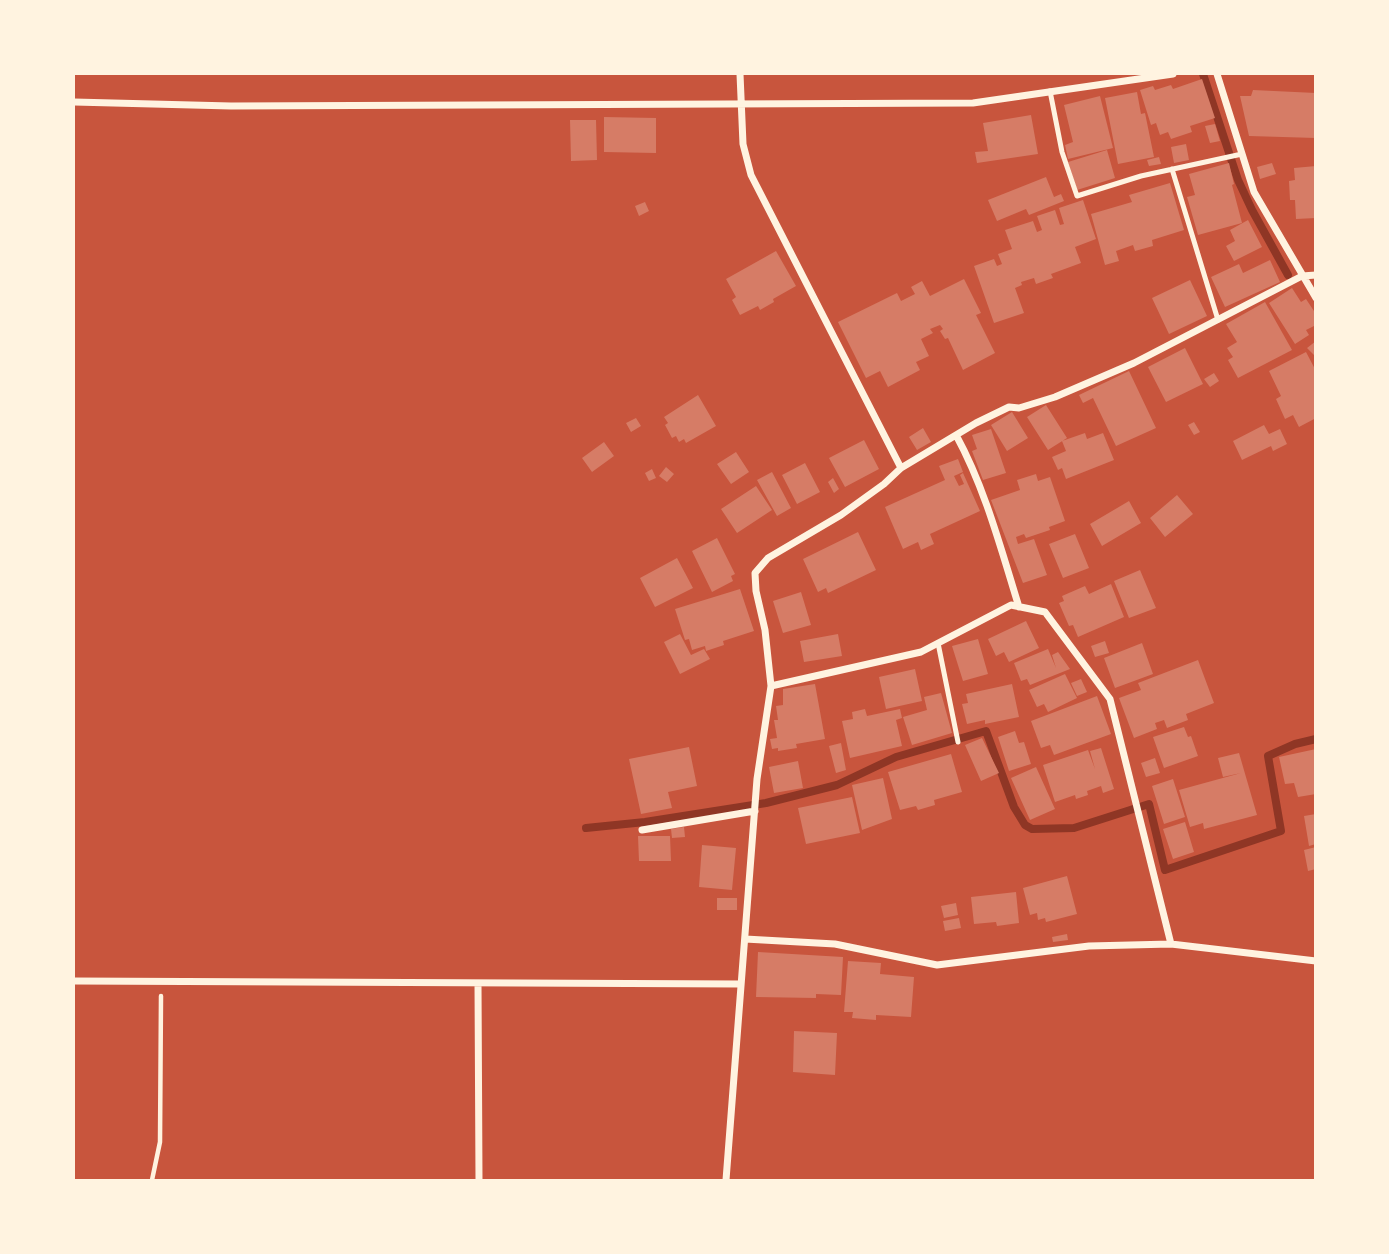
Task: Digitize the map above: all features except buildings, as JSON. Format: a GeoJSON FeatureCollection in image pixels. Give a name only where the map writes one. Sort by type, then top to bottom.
{"type":"FeatureCollection","features":[{"type":"Feature","properties":{"kind":"street"},"geometry":{"type":"LineString","coordinates":[[740,74],[743,144],[751,175],[901,468]]}},
{"type":"Feature","properties":{"kind":"street"},"geometry":{"type":"LineString","coordinates":[[74,102],[245,106],[973,103],[1173,74]]}},
{"type":"Feature","properties":{"kind":"street"},"geometry":{"type":"LineString","coordinates":[[1217,74],[1254,192],[1315,298]]}},
{"type":"Feature","properties":{"kind":"street"},"geometry":{"type":"LineString","coordinates":[[726,1181],[755,811],[771,686],[755,573],[768,558],[841,515],[884,484],[901,468],[956,435],[1009,407],[1019,408],[1055,397],[1134,363],[1302,276],[1315,275]]}},
{"type":"Feature","properties":{"kind":"street"},"geometry":{"type":"LineString","coordinates":[[956,435],[991,519],[1019,607]]}},
{"type":"Feature","properties":{"kind":"street"},"geometry":{"type":"LineString","coordinates":[[771,686],[921,652],[1011,605],[1045,612],[1110,699],[1171,944]]}},
{"type":"Feature","properties":{"kind":"street"},"geometry":{"type":"LineString","coordinates":[[642,830],[755,811]]}},
{"type":"Feature","properties":{"kind":"street"},"geometry":{"type":"LineString","coordinates":[[745,939],[835,944],[937,965],[1089,946],[1171,944],[1315,961]]}},
{"type":"Feature","properties":{"kind":"street"},"geometry":{"type":"LineString","coordinates":[[74,981],[740,984]]}},
{"type":"Feature","properties":{"kind":"street"},"geometry":{"type":"LineString","coordinates":[[478,983],[479,1181]]}},
{"type":"Feature","properties":{"kind":"lane"},"geometry":{"type":"LineString","coordinates":[[1050,91],[1062,152],[1077,196],[1172,169],[1242,154]]}},
{"type":"Feature","properties":{"kind":"lane"},"geometry":{"type":"LineString","coordinates":[[1172,169],[1218,320]]}},
{"type":"Feature","properties":{"kind":"lane"},"geometry":{"type":"LineString","coordinates":[[938,643],[958,742]]}},
{"type":"Feature","properties":{"kind":"path"},"geometry":{"type":"LineString","coordinates":[[152,1181],[158,1164],[160,1142],[161,982]]}},
{"type":"Feature","properties":{"kind":"waterway"},"geometry":{"type":"LineString","coordinates":[[1203,74],[1238,180],[1288,275]]}},
{"type":"Feature","properties":{"kind":"waterway"},"geometry":{"type":"LineString","coordinates":[[586,828],[645,822],[766,803],[837,785],[896,757],[986,731],[1014,807],[1025,825],[1032,829],[1074,828],[1149,804],[1165,870],[1281,831],[1268,756],[1295,744],[1316,739]]}}]}
